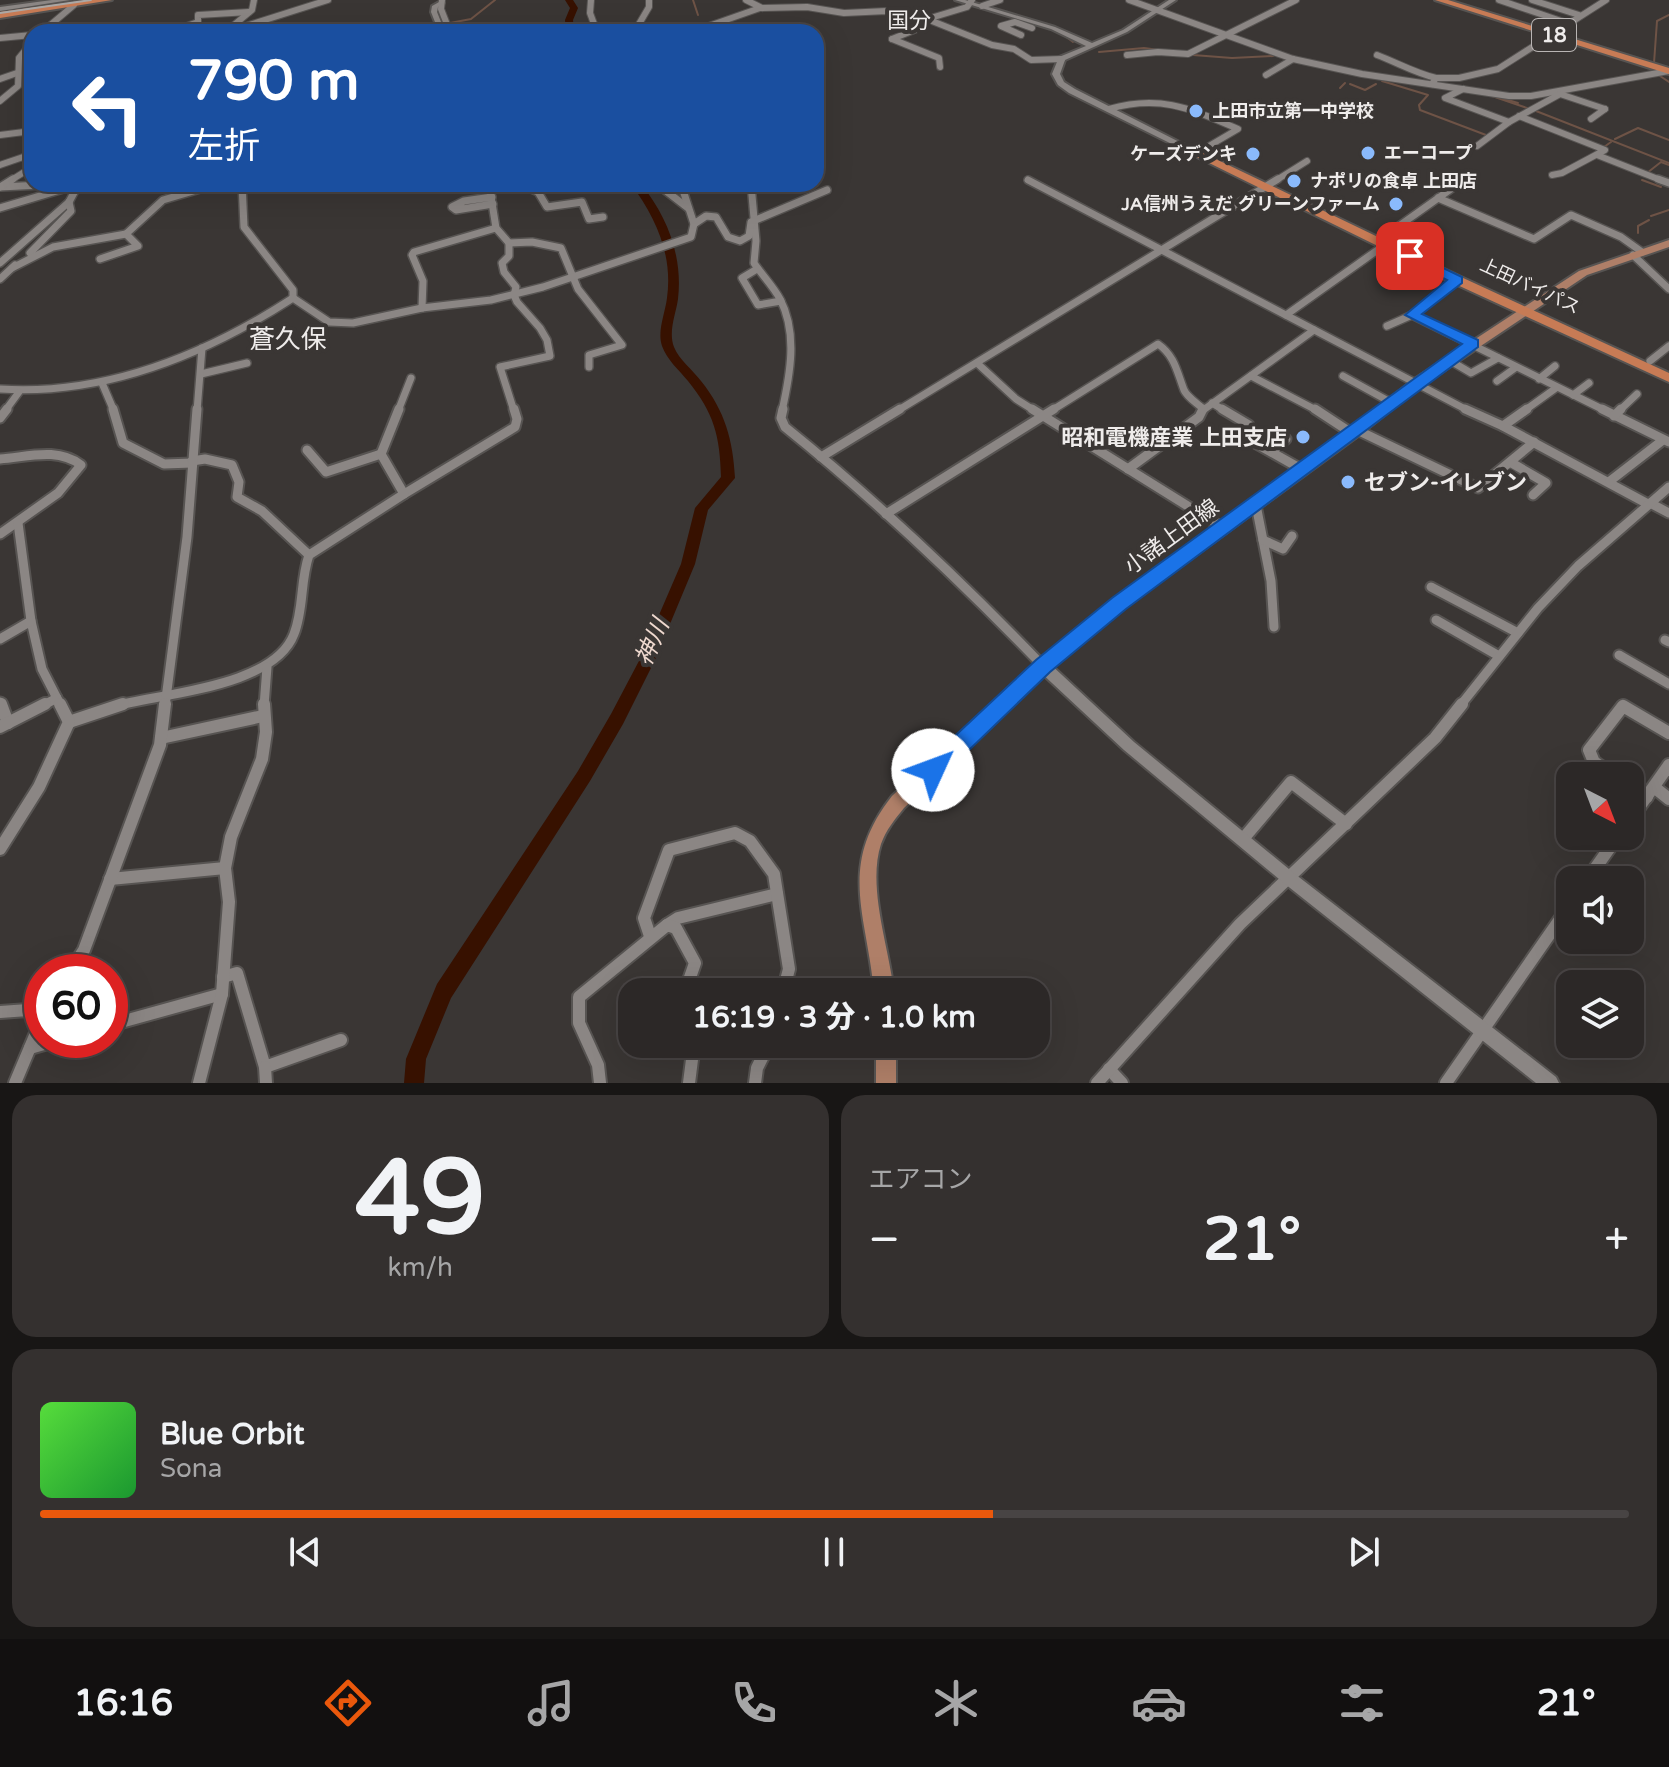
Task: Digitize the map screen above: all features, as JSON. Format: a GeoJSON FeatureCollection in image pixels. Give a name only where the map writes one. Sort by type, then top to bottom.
{"type":"FeatureCollection","features":[{"type":"Feature","properties":{"kind":"highway"},"geometry":{"type":"LineString","coordinates":[[0,12],[108,0]]}},
{"type":"Feature","properties":{"kind":"highway","name":"18"},"geometry":{"type":"LineString","coordinates":[[1439,0],[1663,73]]}},
{"type":"Feature","properties":{"kind":"highway","name":"上田バイパス"},"geometry":{"type":"LineString","coordinates":[[1197,153],[1669,378]]}},
{"type":"Feature","properties":{"kind":"highway","name":"上田バイパス"},"geometry":{"type":"LineString","coordinates":[[1384,241],[1457,280],[1669,369]]}},
{"type":"Feature","properties":{"kind":"main road","name":"小諸上田線"},"geometry":{"type":"LineString","coordinates":[[882,978],[868,877],[868,855],[877,826],[898,802],[1043,666],[1119,604],[1449,360],[1583,273],[1669,243]]}},
{"type":"Feature","properties":{"kind":"main road"},"geometry":{"type":"LineString","coordinates":[[886,1058],[886,1083]]}},
{"type":"Feature","properties":{"kind":"street"},"geometry":{"type":"LineString","coordinates":[[236,24],[249,12],[254,0]]}},
{"type":"Feature","properties":{"kind":"street"},"geometry":{"type":"LineString","coordinates":[[252,24],[328,0]]}},
{"type":"Feature","properties":{"kind":"street"},"geometry":{"type":"LineString","coordinates":[[591,0],[590,13],[594,24]]}},
{"type":"Feature","properties":{"kind":"street"},"geometry":{"type":"LineString","coordinates":[[639,24],[649,7],[649,0]]}},
{"type":"Feature","properties":{"kind":"street"},"geometry":{"type":"LineString","coordinates":[[746,0],[762,8]]}},
{"type":"Feature","properties":{"kind":"street"},"geometry":{"type":"LineString","coordinates":[[770,8],[783,0]]}},
{"type":"Feature","properties":{"kind":"street"},"geometry":{"type":"LineString","coordinates":[[958,0],[1053,28],[1092,46]]}},
{"type":"Feature","properties":{"kind":"street"},"geometry":{"type":"LineString","coordinates":[[982,6],[1000,0]]}},
{"type":"Feature","properties":{"kind":"street"},"geometry":{"type":"LineString","coordinates":[[1129,0],[1293,59],[1434,81],[1492,72],[1606,0]]}},
{"type":"Feature","properties":{"kind":"street"},"geometry":{"type":"LineString","coordinates":[[721,24],[762,8],[807,7],[844,13],[887,11],[925,20],[992,45],[1014,49],[1031,60],[1062,59],[1160,11],[1173,0]]}},
{"type":"Feature","properties":{"kind":"street"},"geometry":{"type":"LineString","coordinates":[[1127,55],[1158,52],[1188,54],[1296,0]]}},
{"type":"Feature","properties":{"kind":"street"},"geometry":{"type":"LineString","coordinates":[[1499,0],[1567,23]]}},
{"type":"Feature","properties":{"kind":"street"},"geometry":{"type":"LineString","coordinates":[[1532,0],[1579,15]]}},
{"type":"Feature","properties":{"kind":"street"},"geometry":{"type":"LineString","coordinates":[[0,12],[14,4],[71,2]]}},
{"type":"Feature","properties":{"kind":"street"},"geometry":{"type":"LineString","coordinates":[[50,24],[71,2]]}},
{"type":"Feature","properties":{"kind":"street"},"geometry":{"type":"LineString","coordinates":[[439,24],[434,12],[435,6],[441,2],[448,24]]}},
{"type":"Feature","properties":{"kind":"street"},"geometry":{"type":"LineString","coordinates":[[940,67],[939,58],[892,39],[917,29],[925,20],[949,14],[972,2]]}},
{"type":"Feature","properties":{"kind":"street"},"geometry":{"type":"LineString","coordinates":[[194,24],[197,23],[198,15],[249,12]]}},
{"type":"Feature","properties":{"kind":"street"},"geometry":{"type":"LineString","coordinates":[[1021,35],[1001,26],[1015,22],[1032,28]]}},
{"type":"Feature","properties":{"kind":"street"},"geometry":{"type":"LineString","coordinates":[[0,38],[24,36]]}},
{"type":"Feature","properties":{"kind":"street"},"geometry":{"type":"LineString","coordinates":[[0,101],[18,86],[19,58],[24,52]]}},
{"type":"Feature","properties":{"kind":"street"},"geometry":{"type":"LineString","coordinates":[[1377,55],[1434,81],[1517,97],[1560,93],[1663,73]]}},
{"type":"Feature","properties":{"kind":"street"},"geometry":{"type":"LineString","coordinates":[[1062,59],[1056,70],[1061,83],[1109,109],[1197,153],[1238,129],[1166,100],[1133,101],[1109,109]]}},
{"type":"Feature","properties":{"kind":"street"},"geometry":{"type":"LineString","coordinates":[[1266,75],[1293,59]]}},
{"type":"Feature","properties":{"kind":"street"},"geometry":{"type":"LineString","coordinates":[[0,79],[17,73]]}},
{"type":"Feature","properties":{"kind":"street"},"geometry":{"type":"LineString","coordinates":[[1463,89],[1445,98],[1509,122]]}},
{"type":"Feature","properties":{"kind":"street"},"geometry":{"type":"LineString","coordinates":[[1477,146],[1509,122],[1560,93],[1605,109],[1591,119]]}},
{"type":"Feature","properties":{"kind":"street"},"geometry":{"type":"LineString","coordinates":[[1519,116],[1605,150],[1562,173],[1552,175]]}},
{"type":"Feature","properties":{"kind":"street"},"geometry":{"type":"LineString","coordinates":[[0,135],[24,132]]}},
{"type":"Feature","properties":{"kind":"street"},"geometry":{"type":"LineString","coordinates":[[1597,155],[1669,183]]}},
{"type":"Feature","properties":{"kind":"street"},"geometry":{"type":"LineString","coordinates":[[0,165],[24,157]]}},
{"type":"Feature","properties":{"kind":"street"},"geometry":{"type":"LineString","coordinates":[[821,457],[1307,161]]}},
{"type":"Feature","properties":{"kind":"street"},"geometry":{"type":"LineString","coordinates":[[24,172],[0,187],[24,186]]}},
{"type":"Feature","properties":{"kind":"street"},"geometry":{"type":"LineString","coordinates":[[1286,315],[1471,174]]}},
{"type":"Feature","properties":{"kind":"street"},"geometry":{"type":"LineString","coordinates":[[1028,180],[1669,513]]}},
{"type":"Feature","properties":{"kind":"street"},"geometry":{"type":"LineString","coordinates":[[0,208],[55,192]]}},
{"type":"Feature","properties":{"kind":"street"},"geometry":{"type":"LineString","coordinates":[[0,263],[69,202],[75,192]]}},
{"type":"Feature","properties":{"kind":"street"},"geometry":{"type":"LineString","coordinates":[[12,268],[53,247],[126,234],[163,200],[190,192]]}},
{"type":"Feature","properties":{"kind":"street"},"geometry":{"type":"LineString","coordinates":[[242,192],[244,227],[293,290],[293,298]]}},
{"type":"Feature","properties":{"kind":"street"},"geometry":{"type":"LineString","coordinates":[[491,192],[496,228],[509,243],[509,256],[502,267],[516,287],[514,295]]}},
{"type":"Feature","properties":{"kind":"street"},"geometry":{"type":"LineString","coordinates":[[538,192],[547,207],[582,202],[589,219],[603,217]]}},
{"type":"Feature","properties":{"kind":"street"},"geometry":{"type":"LineString","coordinates":[[667,192],[688,208]]}},
{"type":"Feature","properties":{"kind":"street"},"geometry":{"type":"LineString","coordinates":[[293,298],[324,319],[336,323],[514,295],[573,279],[692,236],[694,224],[683,192]]}},
{"type":"Feature","properties":{"kind":"street"},"geometry":{"type":"LineString","coordinates":[[752,192],[756,241],[753,258],[757,269],[781,301],[792,355],[781,418],[790,433],[853,482],[983,602],[1013,637],[1117,736],[1290,879],[1550,1083]]}},
{"type":"Feature","properties":{"kind":"street"},"geometry":{"type":"LineString","coordinates":[[694,224],[705,216],[718,217],[723,221],[728,237],[740,241],[749,236],[750,224],[755,221],[822,192]]}},
{"type":"Feature","properties":{"kind":"street"},"geometry":{"type":"LineString","coordinates":[[1438,198],[1534,239],[1571,215],[1621,237],[1669,289]]}},
{"type":"Feature","properties":{"kind":"street"},"geometry":{"type":"LineString","coordinates":[[493,200],[456,210],[452,207],[464,201],[493,200]]}},
{"type":"Feature","properties":{"kind":"street"},"geometry":{"type":"LineString","coordinates":[[0,279],[56,230],[71,211],[69,202]]}},
{"type":"Feature","properties":{"kind":"street"},"geometry":{"type":"LineString","coordinates":[[403,246],[414,252],[496,228]]}},
{"type":"Feature","properties":{"kind":"street"},"geometry":{"type":"LineString","coordinates":[[100,259],[138,246],[126,234]]}},
{"type":"Feature","properties":{"kind":"street"},"geometry":{"type":"LineString","coordinates":[[509,243],[532,242],[560,247],[564,267],[582,298],[622,345],[589,355],[589,367]]}},
{"type":"Feature","properties":{"kind":"street"},"geometry":{"type":"LineString","coordinates":[[414,252],[412,255],[423,281],[422,308]]}},
{"type":"Feature","properties":{"kind":"street"},"geometry":{"type":"LineString","coordinates":[[757,269],[742,278],[758,305],[781,301]]}},
{"type":"Feature","properties":{"kind":"street"},"geometry":{"type":"LineString","coordinates":[[1387,326],[1412,315],[1457,280]]}},
{"type":"Feature","properties":{"kind":"street"},"geometry":{"type":"LineString","coordinates":[[0,849],[39,787],[69,722],[104,708],[244,677],[267,667],[289,647],[299,622],[309,555],[518,423],[500,367],[550,356],[547,340],[540,328],[514,295]]}},
{"type":"Feature","properties":{"kind":"street"},"geometry":{"type":"LineString","coordinates":[[0,389],[40,392],[102,383],[202,348],[293,298]]}},
{"type":"Feature","properties":{"kind":"street"},"geometry":{"type":"LineString","coordinates":[[1412,315],[1666,441],[1647,457],[1635,460],[1610,481]]}},
{"type":"Feature","properties":{"kind":"street"},"geometry":{"type":"LineString","coordinates":[[1128,469],[1199,417],[1203,409],[1314,330]]}},
{"type":"Feature","properties":{"kind":"street"},"geometry":{"type":"LineString","coordinates":[[886,514],[1158,344],[1168,351],[1179,369],[1185,393],[1203,409]]}},
{"type":"Feature","properties":{"kind":"street"},"geometry":{"type":"LineString","coordinates":[[1650,361],[1669,346]]}},
{"type":"Feature","properties":{"kind":"street"},"geometry":{"type":"LineString","coordinates":[[81,954],[152,771],[161,738],[187,537],[202,348]]}},
{"type":"Feature","properties":{"kind":"street"},"geometry":{"type":"LineString","coordinates":[[1449,360],[1471,373],[1498,358]]}},
{"type":"Feature","properties":{"kind":"street"},"geometry":{"type":"LineString","coordinates":[[201,374],[247,363]]}},
{"type":"Feature","properties":{"kind":"street"},"geometry":{"type":"LineString","coordinates":[[977,363],[1008,393],[1042,416],[1223,528]]}},
{"type":"Feature","properties":{"kind":"street"},"geometry":{"type":"LineString","coordinates":[[1539,379],[1555,366]]}},
{"type":"Feature","properties":{"kind":"street"},"geometry":{"type":"LineString","coordinates":[[1497,381],[1515,368]]}},
{"type":"Feature","properties":{"kind":"street"},"geometry":{"type":"LineString","coordinates":[[1251,376],[1355,432],[1478,488],[1534,442]]}},
{"type":"Feature","properties":{"kind":"street"},"geometry":{"type":"LineString","coordinates":[[1343,376],[1392,403]]}},
{"type":"Feature","properties":{"kind":"street"},"geometry":{"type":"LineString","coordinates":[[381,454],[411,378]]}},
{"type":"Feature","properties":{"kind":"street"},"geometry":{"type":"LineString","coordinates":[[102,383],[117,417],[118,434],[123,443],[164,464],[205,459],[232,465],[239,482],[237,497],[262,511],[309,555]]}},
{"type":"Feature","properties":{"kind":"street"},"geometry":{"type":"LineString","coordinates":[[1573,395],[1589,383]]}},
{"type":"Feature","properties":{"kind":"street"},"geometry":{"type":"LineString","coordinates":[[1503,426],[1526,406],[1556,388]]}},
{"type":"Feature","properties":{"kind":"street"},"geometry":{"type":"LineString","coordinates":[[0,418],[19,392]]}},
{"type":"Feature","properties":{"kind":"street"},"geometry":{"type":"LineString","coordinates":[[1614,416],[1637,394]]}},
{"type":"Feature","properties":{"kind":"street"},"geometry":{"type":"LineString","coordinates":[[1212,403],[1249,425],[1239,434],[1303,470]]}},
{"type":"Feature","properties":{"kind":"street"},"geometry":{"type":"LineString","coordinates":[[1272,452],[1286,439]]}},
{"type":"Feature","properties":{"kind":"street"},"geometry":{"type":"LineString","coordinates":[[307,450],[326,472],[381,454]]}},
{"type":"Feature","properties":{"kind":"street"},"geometry":{"type":"LineString","coordinates":[[0,459],[59,454],[75,459],[81,465],[74,478],[0,534]]}},
{"type":"Feature","properties":{"kind":"street"},"geometry":{"type":"LineString","coordinates":[[381,454],[404,494]]}},
{"type":"Feature","properties":{"kind":"street"},"geometry":{"type":"LineString","coordinates":[[1510,462],[1546,483],[1533,495]]}},
{"type":"Feature","properties":{"kind":"street"},"geometry":{"type":"LineString","coordinates":[[1097,1083],[1240,924],[1435,738],[1518,633],[1590,554],[1669,487]]}},
{"type":"Feature","properties":{"kind":"street"},"geometry":{"type":"LineString","coordinates":[[1256,505],[1266,567],[1275,591],[1274,627]]}},
{"type":"Feature","properties":{"kind":"street"},"geometry":{"type":"LineString","coordinates":[[18,523],[31,621],[42,669],[69,722]]}},
{"type":"Feature","properties":{"kind":"street"},"geometry":{"type":"LineString","coordinates":[[1263,540],[1283,549],[1292,536]]}},
{"type":"Feature","properties":{"kind":"street"},"geometry":{"type":"LineString","coordinates":[[1431,587],[1518,633]]}},
{"type":"Feature","properties":{"kind":"street"},"geometry":{"type":"LineString","coordinates":[[1436,620],[1499,656]]}},
{"type":"Feature","properties":{"kind":"street"},"geometry":{"type":"LineString","coordinates":[[0,639],[31,621]]}},
{"type":"Feature","properties":{"kind":"street"},"geometry":{"type":"LineString","coordinates":[[1619,655],[1669,684]]}},
{"type":"Feature","properties":{"kind":"street"},"geometry":{"type":"LineString","coordinates":[[199,1083],[222,994],[229,902],[225,868],[231,837],[262,759],[266,732],[263,716],[267,667]]}},
{"type":"Feature","properties":{"kind":"street"},"geometry":{"type":"LineString","coordinates":[[0,702],[4,725],[57,698]]}},
{"type":"Feature","properties":{"kind":"street"},"geometry":{"type":"LineString","coordinates":[[1595,762],[1589,750],[1623,706],[1669,733]]}},
{"type":"Feature","properties":{"kind":"street"},"geometry":{"type":"LineString","coordinates":[[161,738],[263,716]]}},
{"type":"Feature","properties":{"kind":"street"},"geometry":{"type":"LineString","coordinates":[[1644,800],[1669,765]]}},
{"type":"Feature","properties":{"kind":"street"},"geometry":{"type":"LineString","coordinates":[[1243,839],[1291,782],[1346,824]]}},
{"type":"Feature","properties":{"kind":"street"},"geometry":{"type":"LineString","coordinates":[[1644,790],[1669,799]]}},
{"type":"Feature","properties":{"kind":"street"},"geometry":{"type":"LineString","coordinates":[[650,936],[644,918],[669,850],[735,833],[750,841],[774,874],[789,969],[787,978]]}},
{"type":"Feature","properties":{"kind":"street"},"geometry":{"type":"LineString","coordinates":[[110,879],[225,868]]}},
{"type":"Feature","properties":{"kind":"street"},"geometry":{"type":"LineString","coordinates":[[600,1083],[598,1065],[579,1023],[579,997],[650,936],[678,918],[777,894]]}},
{"type":"Feature","properties":{"kind":"street"},"geometry":{"type":"LineString","coordinates":[[667,925],[676,928],[695,963],[688,978]]}},
{"type":"Feature","properties":{"kind":"street"},"geometry":{"type":"LineString","coordinates":[[1446,1083],[1556,925]]}},
{"type":"Feature","properties":{"kind":"street"},"geometry":{"type":"LineString","coordinates":[[223,977],[237,973],[265,1067],[266,1083]]}},
{"type":"Feature","properties":{"kind":"street"},"geometry":{"type":"LineString","coordinates":[[128,1020],[222,994]]}},
{"type":"Feature","properties":{"kind":"street"},"geometry":{"type":"LineString","coordinates":[[0,1012],[24,1010]]}},
{"type":"Feature","properties":{"kind":"street"},"geometry":{"type":"LineString","coordinates":[[265,1067],[341,1040]]}},
{"type":"Feature","properties":{"kind":"street"},"geometry":{"type":"LineString","coordinates":[[15,1083],[26,1058]]}},
{"type":"Feature","properties":{"kind":"street"},"geometry":{"type":"LineString","coordinates":[[689,1083],[692,1058]]}},
{"type":"Feature","properties":{"kind":"street"},"geometry":{"type":"LineString","coordinates":[[755,1083],[762,1058]]}},
{"type":"Feature","properties":{"kind":"street"},"geometry":{"type":"LineString","coordinates":[[1109,1069],[1122,1083]]}},
{"type":"Feature","properties":{"kind":"waterway"},"geometry":{"type":"LineString","coordinates":[[450,23],[471,19],[495,0]]}},
{"type":"Feature","properties":{"kind":"waterway","name":"神川"},"geometry":{"type":"LineString","coordinates":[[569,0],[574,8],[569,24]]}},
{"type":"Feature","properties":{"kind":"waterway"},"geometry":{"type":"LineString","coordinates":[[693,0],[698,15]]}},
{"type":"Feature","properties":{"kind":"waterway"},"geometry":{"type":"LineString","coordinates":[[1654,63],[1657,21],[1669,15]]}},
{"type":"Feature","properties":{"kind":"waterway"},"geometry":{"type":"LineString","coordinates":[[1065,36],[1073,42]]}},
{"type":"Feature","properties":{"kind":"waterway"},"geometry":{"type":"LineString","coordinates":[[1099,52],[1144,48],[1159,50]]}},
{"type":"Feature","properties":{"kind":"waterway"},"geometry":{"type":"LineString","coordinates":[[1193,55],[1232,58],[1273,56]]}},
{"type":"Feature","properties":{"kind":"waterway"},"geometry":{"type":"LineString","coordinates":[[1342,72],[1359,76]]}},
{"type":"Feature","properties":{"kind":"waterway"},"geometry":{"type":"LineString","coordinates":[[1660,76],[1669,82]]}},
{"type":"Feature","properties":{"kind":"waterway"},"geometry":{"type":"LineString","coordinates":[[1382,81],[1428,95],[1419,105],[1420,110],[1486,135]]}},
{"type":"Feature","properties":{"kind":"waterway"},"geometry":{"type":"LineString","coordinates":[[1340,88],[1345,83]]}},
{"type":"Feature","properties":{"kind":"waterway"},"geometry":{"type":"LineString","coordinates":[[1350,84],[1365,90],[1376,84]]}},
{"type":"Feature","properties":{"kind":"waterway"},"geometry":{"type":"LineString","coordinates":[[1492,96],[1530,109]]}},
{"type":"Feature","properties":{"kind":"waterway"},"geometry":{"type":"LineString","coordinates":[[1501,98],[1518,103]]}},
{"type":"Feature","properties":{"kind":"waterway"},"geometry":{"type":"LineString","coordinates":[[1332,112],[1334,106]]}},
{"type":"Feature","properties":{"kind":"waterway"},"geometry":{"type":"LineString","coordinates":[[1536,111],[1669,163]]}},
{"type":"Feature","properties":{"kind":"waterway"},"geometry":{"type":"LineString","coordinates":[[1325,114],[1330,113]]}},
{"type":"Feature","properties":{"kind":"waterway"},"geometry":{"type":"LineString","coordinates":[[1615,139],[1638,128],[1669,140]]}},
{"type":"Feature","properties":{"kind":"waterway"},"geometry":{"type":"LineString","coordinates":[[1604,147],[1611,142]]}},
{"type":"Feature","properties":{"kind":"waterway"},"geometry":{"type":"LineString","coordinates":[[1647,173],[1661,162],[1669,165]]}},
{"type":"Feature","properties":{"kind":"waterway"},"geometry":{"type":"LineString","coordinates":[[1642,180],[1661,187]]}},
{"type":"Feature","properties":{"kind":"waterway","name":"神川"},"geometry":{"type":"LineString","coordinates":[[414,1083],[416,1059],[444,991],[584,776],[617,719],[647,660],[688,564],[702,508],[728,478],[724,433],[715,410],[668,348],[666,333],[672,302],[673,266],[666,236],[642,192]]}},
{"type":"Feature","properties":{"kind":"waterway"},"geometry":{"type":"LineString","coordinates":[[1651,216],[1669,210]]}},
{"type":"Feature","properties":{"kind":"waterway"},"geometry":{"type":"LineString","coordinates":[[1638,233],[1638,226],[1649,220]]}},
{"type":"Feature","properties":{"kind":"railway"},"geometry":{"type":"LineString","coordinates":[[0,13],[91,0]]}},
{"type":"Feature","properties":{"kind":"place","name":"上田市立第一中学校"},"geometry":{"type":"Point","coordinates":[1196,111]}},
{"type":"Feature","properties":{"kind":"place","name":"エーコープ"},"geometry":{"type":"Point","coordinates":[1368,153]}},
{"type":"Feature","properties":{"kind":"place","name":"ケーズデンキ"},"geometry":{"type":"Point","coordinates":[1253,154]}},
{"type":"Feature","properties":{"kind":"place","name":"ナポリの食卓 上田店"},"geometry":{"type":"Point","coordinates":[1294,181]}},
{"type":"Feature","properties":{"kind":"place","name":"JA信州うえだ グリーンファーム"},"geometry":{"type":"Point","coordinates":[1396,204]}},
{"type":"Feature","properties":{"kind":"place","name":"昭和電機産業 上田支店"},"geometry":{"type":"Point","coordinates":[1303,437]}},
{"type":"Feature","properties":{"kind":"place","name":"セブン-イレブン"},"geometry":{"type":"Point","coordinates":[1348,482]}},
{"type":"Feature","properties":{"kind":"district","name":"国分"},"geometry":{"type":"Point","coordinates":[909,20]}},
{"type":"Feature","properties":{"kind":"district","name":"蒼久保"},"geometry":{"type":"Point","coordinates":[288,339]}},
{"type":"Feature","properties":{"kind":"route"},"geometry":{"type":"LineString","coordinates":[[933,770],[1043,666],[1119,604],[1473,344],[1412,315],[1457,280],[1410,256]]}}]}
